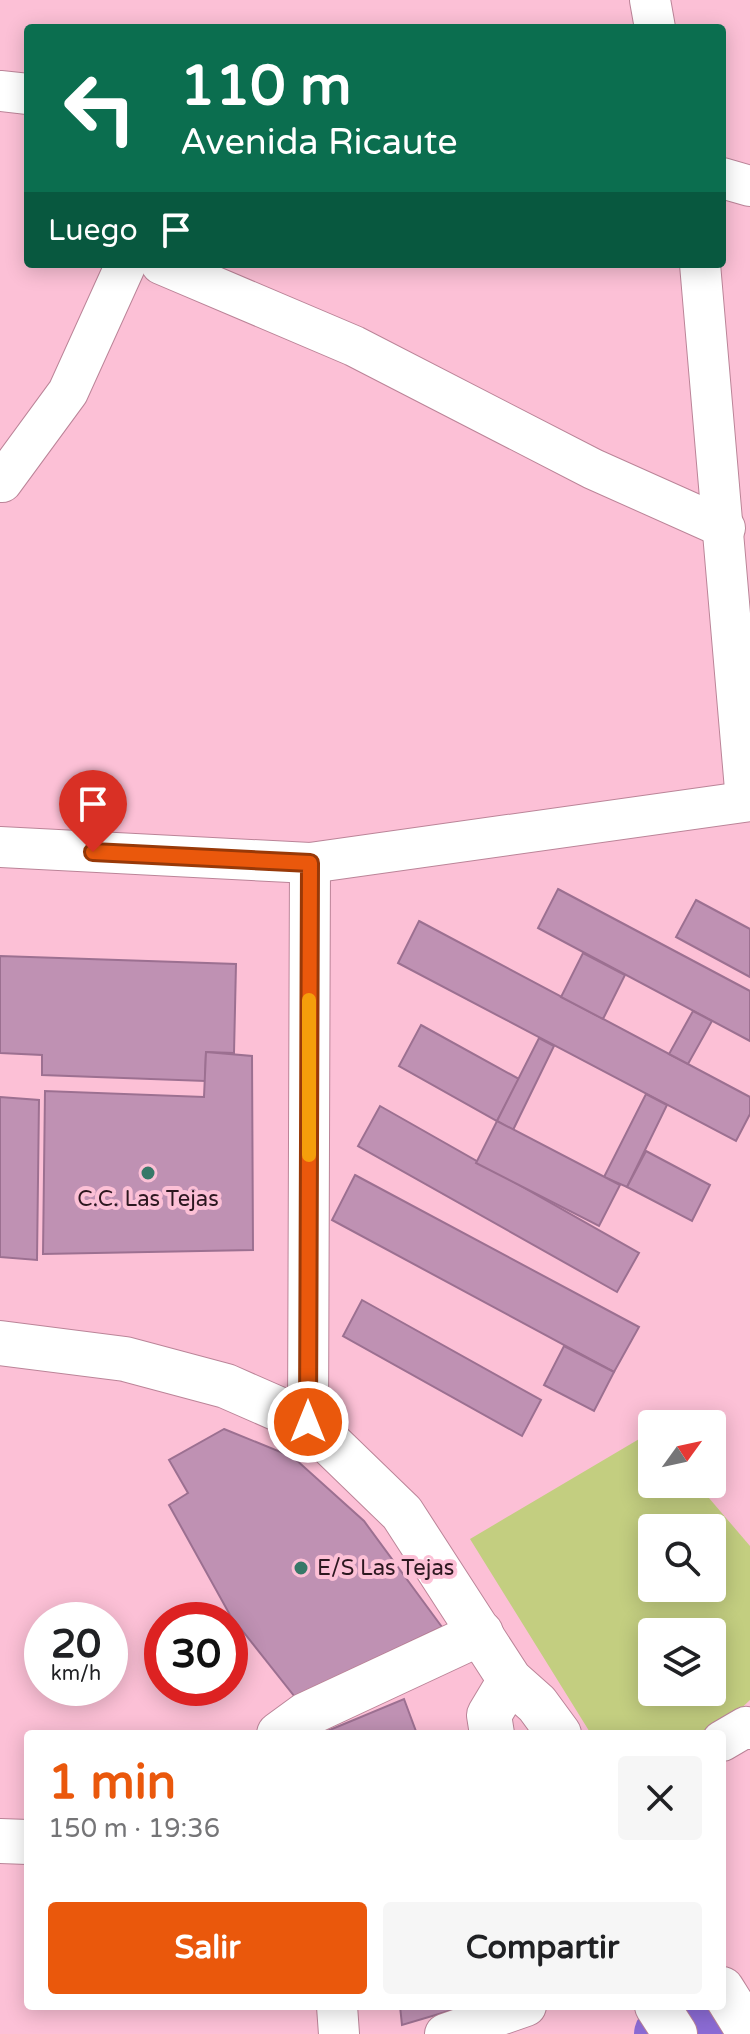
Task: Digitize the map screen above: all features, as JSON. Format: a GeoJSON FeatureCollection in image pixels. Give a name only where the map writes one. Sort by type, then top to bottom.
{"type":"FeatureCollection","features":[{"type":"Feature","properties":{"kind":"street"},"geometry":{"type":"LineString","coordinates":[[650,0],[654,24]]}},
{"type":"Feature","properties":{"kind":"street"},"geometry":{"type":"LineString","coordinates":[[0,91],[24,94]]}},
{"type":"Feature","properties":{"kind":"street"},"geometry":{"type":"LineString","coordinates":[[726,179],[750,186]]}},
{"type":"Feature","properties":{"kind":"street"},"geometry":{"type":"LineString","coordinates":[[0,480],[2,482],[68,392],[124,268]]}},
{"type":"Feature","properties":{"kind":"street"},"geometry":{"type":"LineString","coordinates":[[170,268],[354,346],[593,469],[725,528]]}},
{"type":"Feature","properties":{"kind":"street"},"geometry":{"type":"LineString","coordinates":[[0,847],[310,863],[748,801],[700,268]]}},
{"type":"Feature","properties":{"kind":"street"},"geometry":{"type":"LineString","coordinates":[[308,1422],[310,863]]}},
{"type":"Feature","properties":{"kind":"street"},"geometry":{"type":"LineString","coordinates":[[0,1343],[125,1359],[226,1386],[308,1422],[402,1513],[510,1680],[537,1704],[556,1730]]}},
{"type":"Feature","properties":{"kind":"street"},"geometry":{"type":"LineString","coordinates":[[284,1730],[305,1715],[481,1633]]}},
{"type":"Feature","properties":{"kind":"street"},"geometry":{"type":"LineString","coordinates":[[491,1730],[489,1715],[510,1680]]}},
{"type":"Feature","properties":{"kind":"street"},"geometry":{"type":"LineString","coordinates":[[0,1841],[24,1842]]}},
{"type":"Feature","properties":{"kind":"street"},"geometry":{"type":"LineString","coordinates":[[726,1995],[750,2034]]}},
{"type":"Feature","properties":{"kind":"street"},"geometry":{"type":"LineString","coordinates":[[337,2010],[339,2034]]}},
{"type":"Feature","properties":{"kind":"street"},"geometry":{"type":"LineString","coordinates":[[445,2034],[514,2010]]}},
{"type":"Feature","properties":{"kind":"street"},"geometry":{"type":"LineString","coordinates":[[660,2010],[675,2034]]}},
{"type":"Feature","properties":{"kind":"green space"},"geometry":{"type":"Polygon","coordinates":[[[638,1440],[638,1498],[709,1498],[723,1514],[638,1514],[638,1602],[726,1602],[726,1518],[750,1546],[750,1700],[729,1720],[710,1730],[589,1730],[470,1539],[638,1440]]]}},
{"type":"Feature","properties":{"kind":"building"},"geometry":{"type":"Polygon","coordinates":[[[558,889],[750,991],[750,1041],[538,928],[558,889]]]}},
{"type":"Feature","properties":{"kind":"building"},"geometry":{"type":"Polygon","coordinates":[[[696,900],[750,929],[750,977],[676,937],[696,900]]]}},
{"type":"Feature","properties":{"kind":"building"},"geometry":{"type":"Polygon","coordinates":[[[419,921],[750,1097],[750,1114],[736,1141],[398,963],[419,921]]]}},
{"type":"Feature","properties":{"kind":"building"},"geometry":{"type":"Polygon","coordinates":[[[583,953],[625,975],[603,1019],[561,997],[583,953]]]}},
{"type":"Feature","properties":{"kind":"building"},"geometry":{"type":"Polygon","coordinates":[[[0,956],[236,964],[234,1053],[206,1052],[205,1081],[42,1075],[42,1055],[0,1053],[0,956]]]}},
{"type":"Feature","properties":{"kind":"building"},"geometry":{"type":"Polygon","coordinates":[[[693,1011],[712,1021],[688,1064],[669,1054],[693,1011]]]}},
{"type":"Feature","properties":{"kind":"building"},"geometry":{"type":"Polygon","coordinates":[[[421,1025],[519,1079],[497,1121],[399,1066],[421,1025]]]}},
{"type":"Feature","properties":{"kind":"building"},"geometry":{"type":"Polygon","coordinates":[[[539,1038],[554,1046],[513,1130],[497,1121],[539,1038]]]}},
{"type":"Feature","properties":{"kind":"building","name":"C.C. Las Tejas"},"geometry":{"type":"Polygon","coordinates":[[[206,1052],[252,1056],[253,1250],[43,1254],[45,1091],[204,1097],[206,1052]]]}},
{"type":"Feature","properties":{"kind":"building"},"geometry":{"type":"Polygon","coordinates":[[[646,1094],[667,1105],[627,1187],[604,1177],[646,1094]]]}},
{"type":"Feature","properties":{"kind":"building"},"geometry":{"type":"Polygon","coordinates":[[[0,1097],[39,1100],[37,1260],[0,1257],[0,1097]]]}},
{"type":"Feature","properties":{"kind":"building"},"geometry":{"type":"Polygon","coordinates":[[[380,1106],[639,1253],[617,1292],[358,1146],[380,1106]]]}},
{"type":"Feature","properties":{"kind":"building"},"geometry":{"type":"Polygon","coordinates":[[[497,1121],[620,1185],[599,1226],[476,1163],[497,1121]]]}},
{"type":"Feature","properties":{"kind":"building"},"geometry":{"type":"Polygon","coordinates":[[[646,1151],[710,1185],[692,1221],[627,1187],[646,1151]]]}},
{"type":"Feature","properties":{"kind":"building"},"geometry":{"type":"Polygon","coordinates":[[[355,1175],[639,1327],[614,1372],[332,1220],[355,1175]]]}},
{"type":"Feature","properties":{"kind":"building"},"geometry":{"type":"Polygon","coordinates":[[[362,1300],[541,1400],[522,1436],[343,1336],[362,1300]]]}},
{"type":"Feature","properties":{"kind":"building"},"geometry":{"type":"Polygon","coordinates":[[[564,1346],[614,1372],[594,1411],[544,1385],[564,1346]]]}},
{"type":"Feature","properties":{"kind":"building","name":"E/S Las Tejas"},"geometry":{"type":"Polygon","coordinates":[[[224,1429],[293,1457],[364,1521],[442,1627],[295,1697],[248,1638],[248,1602],[223,1602],[169,1505],[188,1493],[169,1460],[224,1429]]]}},
{"type":"Feature","properties":{"kind":"building"},"geometry":{"type":"Polygon","coordinates":[[[404,1699],[416,1730],[330,1730],[404,1699]]]}},
{"type":"Feature","properties":{"kind":"building"},"geometry":{"type":"Polygon","coordinates":[[[400,2010],[453,2010],[402,2025],[400,2010]]]}},
{"type":"Feature","properties":{"kind":"waterway"},"geometry":{"type":"LineString","coordinates":[[664,2034],[704,2010]]}},
{"type":"Feature","properties":{"kind":"slow traffic"},"geometry":{"type":"LineString","coordinates":[[309,1000],[309,1155]]}},
{"type":"Feature","properties":{"kind":"place","name":"C.C. Las Tejas"},"geometry":{"type":"Point","coordinates":[148,1173]}},
{"type":"Feature","properties":{"kind":"place","name":"E/S Las Tejas"},"geometry":{"type":"Point","coordinates":[301,1568]}},
{"type":"Feature","properties":{"kind":"route"},"geometry":{"type":"LineString","coordinates":[[93,852],[310,863],[308,1422]]}}]}
